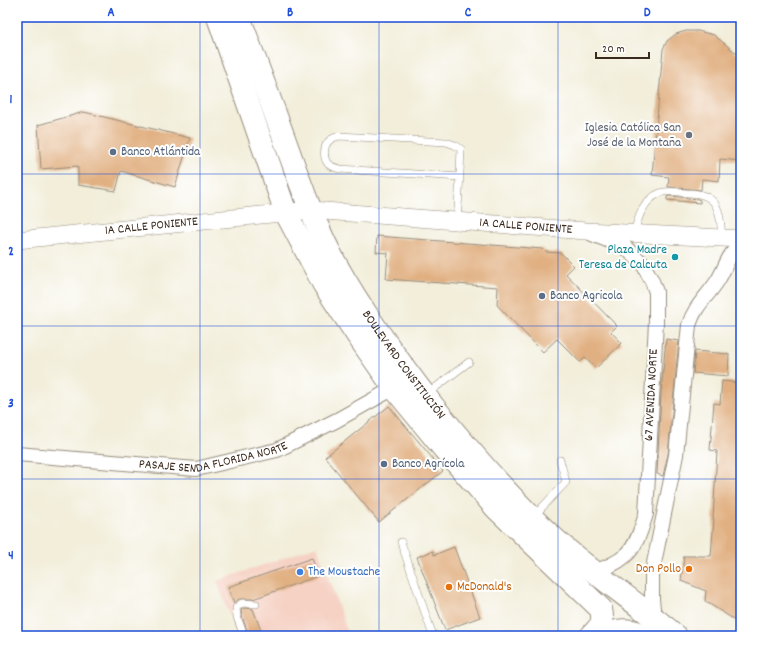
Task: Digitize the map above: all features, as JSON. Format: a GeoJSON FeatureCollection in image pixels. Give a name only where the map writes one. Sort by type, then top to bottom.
{"type":"FeatureCollection","features":[{"type":"Feature","properties":{"kind":"highway","name":"BOULEVARD CONSTITUCIÓN"},"geometry":{"type":"LineString","coordinates":[[218,17],[286,212],[324,285],[394,388],[444,449],[496,508],[601,609],[603,620],[599,628],[591,636]]}},
{"type":"Feature","properties":{"kind":"highway","name":"BOULEVARD CONSTITUCIÓN"},"geometry":{"type":"LineString","coordinates":[[239,17],[311,210],[337,265],[373,326],[465,446],[533,518],[557,541],[594,572],[650,627],[676,636]]}},
{"type":"Feature","properties":{"kind":"highway"},"geometry":{"type":"LineString","coordinates":[[598,636],[619,630],[637,631],[650,627]]}},
{"type":"Feature","properties":{"kind":"street","name":"1A CALLE PONIENTE"},"geometry":{"type":"LineString","coordinates":[[17,240],[311,210],[586,231],[741,239]]}},
{"type":"Feature","properties":{"kind":"street","name":"67 AVENIDA NORTE"},"geometry":{"type":"LineString","coordinates":[[586,231],[625,247],[643,264],[656,292],[656,322],[646,514],[636,540],[626,556],[610,566],[594,572]]}},
{"type":"Feature","properties":{"kind":"street"},"geometry":{"type":"LineString","coordinates":[[650,627],[652,573],[676,455],[689,325],[693,313],[717,282],[734,250],[741,244]]}},
{"type":"Feature","properties":{"kind":"street","name":"PASAJE SENDA FLORIDA NORTE"},"geometry":{"type":"LineString","coordinates":[[17,454],[196,469],[277,450],[337,420],[394,388]]}},
{"type":"Feature","properties":{"kind":"lane"},"geometry":{"type":"LineString","coordinates":[[457,221],[460,177],[461,149],[455,145],[446,142],[339,136],[330,140],[326,144],[324,150],[329,164],[340,169],[460,177]]}},
{"type":"Feature","properties":{"kind":"lane"},"geometry":{"type":"LineString","coordinates":[[634,234],[640,211],[647,202],[660,193],[697,193],[706,196],[715,204],[722,238]]}},
{"type":"Feature","properties":{"kind":"lane"},"geometry":{"type":"LineString","coordinates":[[425,395],[469,362]]}},
{"type":"Feature","properties":{"kind":"lane"},"geometry":{"type":"LineString","coordinates":[[533,518],[566,482],[560,460]]}},
{"type":"Feature","properties":{"kind":"lane"},"geometry":{"type":"LineString","coordinates":[[401,542],[433,636]]}},
{"type":"Feature","properties":{"kind":"lane"},"geometry":{"type":"LineString","coordinates":[[244,636],[237,617],[236,608],[242,603],[256,604]]}},
{"type":"Feature","properties":{"kind":"shaded area"},"geometry":{"type":"Polygon","coordinates":[[[317,546],[349,636],[237,636],[217,581],[317,546]]]}},
{"type":"Feature","properties":{"kind":"building","name":"Iglesia Católica San José de la Montaña"},"geometry":{"type":"Polygon","coordinates":[[[686,31],[698,31],[714,35],[741,57],[741,161],[720,159],[719,181],[702,179],[701,190],[668,187],[669,177],[652,175],[663,49],[667,41],[676,34],[686,31]]]}},
{"type":"Feature","properties":{"kind":"building","name":"Banco Atlántida"},"geometry":{"type":"Polygon","coordinates":[[[84,112],[190,138],[175,187],[121,171],[116,191],[78,185],[78,166],[41,169],[38,125],[84,112]]]}},
{"type":"Feature","properties":{"kind":"building"},"geometry":{"type":"Polygon","coordinates":[[[667,197],[698,199],[700,200],[700,203],[667,200],[667,197]]]}},
{"type":"Feature","properties":{"kind":"building","name":"Banco Agricola"},"geometry":{"type":"Polygon","coordinates":[[[377,236],[543,249],[546,252],[561,253],[574,266],[566,274],[617,326],[611,332],[622,343],[596,368],[585,358],[580,362],[557,339],[543,352],[497,305],[498,287],[386,279],[388,253],[376,252],[377,236]]]}},
{"type":"Feature","properties":{"kind":"building"},"geometry":{"type":"Polygon","coordinates":[[[666,339],[679,341],[668,454],[663,476],[657,474],[661,392],[666,339]]]}},
{"type":"Feature","properties":{"kind":"building"},"geometry":{"type":"Polygon","coordinates":[[[695,351],[729,354],[728,376],[693,373],[695,351]]]}},
{"type":"Feature","properties":{"kind":"building"},"geometry":{"type":"Polygon","coordinates":[[[722,381],[741,383],[741,624],[705,601],[706,591],[681,581],[684,556],[711,556],[717,451],[710,450],[714,403],[720,404],[722,381]]]}},
{"type":"Feature","properties":{"kind":"building","name":"Banco Agrícola"},"geometry":{"type":"Polygon","coordinates":[[[389,406],[443,471],[379,522],[325,457],[389,406]]]}},
{"type":"Feature","properties":{"kind":"building","name":"McDonald's"},"geometry":{"type":"Polygon","coordinates":[[[454,547],[480,617],[445,630],[417,557],[433,551],[434,555],[454,547]]]}},
{"type":"Feature","properties":{"kind":"building"},"geometry":{"type":"Polygon","coordinates":[[[312,558],[318,576],[253,599],[239,599],[234,603],[228,587],[312,558]]]}},
{"type":"Feature","properties":{"kind":"building"},"geometry":{"type":"Polygon","coordinates":[[[244,608],[253,609],[263,636],[249,636],[242,616],[241,610],[244,608]]]}},
{"type":"Feature","properties":{"kind":"place","name":"Iglesia Católica San José de la Montaña"},"geometry":{"type":"Point","coordinates":[689,135]}},
{"type":"Feature","properties":{"kind":"place","name":"Banco Atlántida"},"geometry":{"type":"Point","coordinates":[113,152]}},
{"type":"Feature","properties":{"kind":"place","name":"Plaza Madre Teresa de Calcuta"},"geometry":{"type":"Point","coordinates":[675,257]}},
{"type":"Feature","properties":{"kind":"place","name":"Banco Agricola"},"geometry":{"type":"Point","coordinates":[542,296]}},
{"type":"Feature","properties":{"kind":"place","name":"Banco Agrícola"},"geometry":{"type":"Point","coordinates":[384,464]}},
{"type":"Feature","properties":{"kind":"place","name":"Don Pollo"},"geometry":{"type":"Point","coordinates":[689,569]}},
{"type":"Feature","properties":{"kind":"place","name":"The Moustache"},"geometry":{"type":"Point","coordinates":[300,572]}},
{"type":"Feature","properties":{"kind":"place","name":"McDonald's"},"geometry":{"type":"Point","coordinates":[449,587]}}]}
